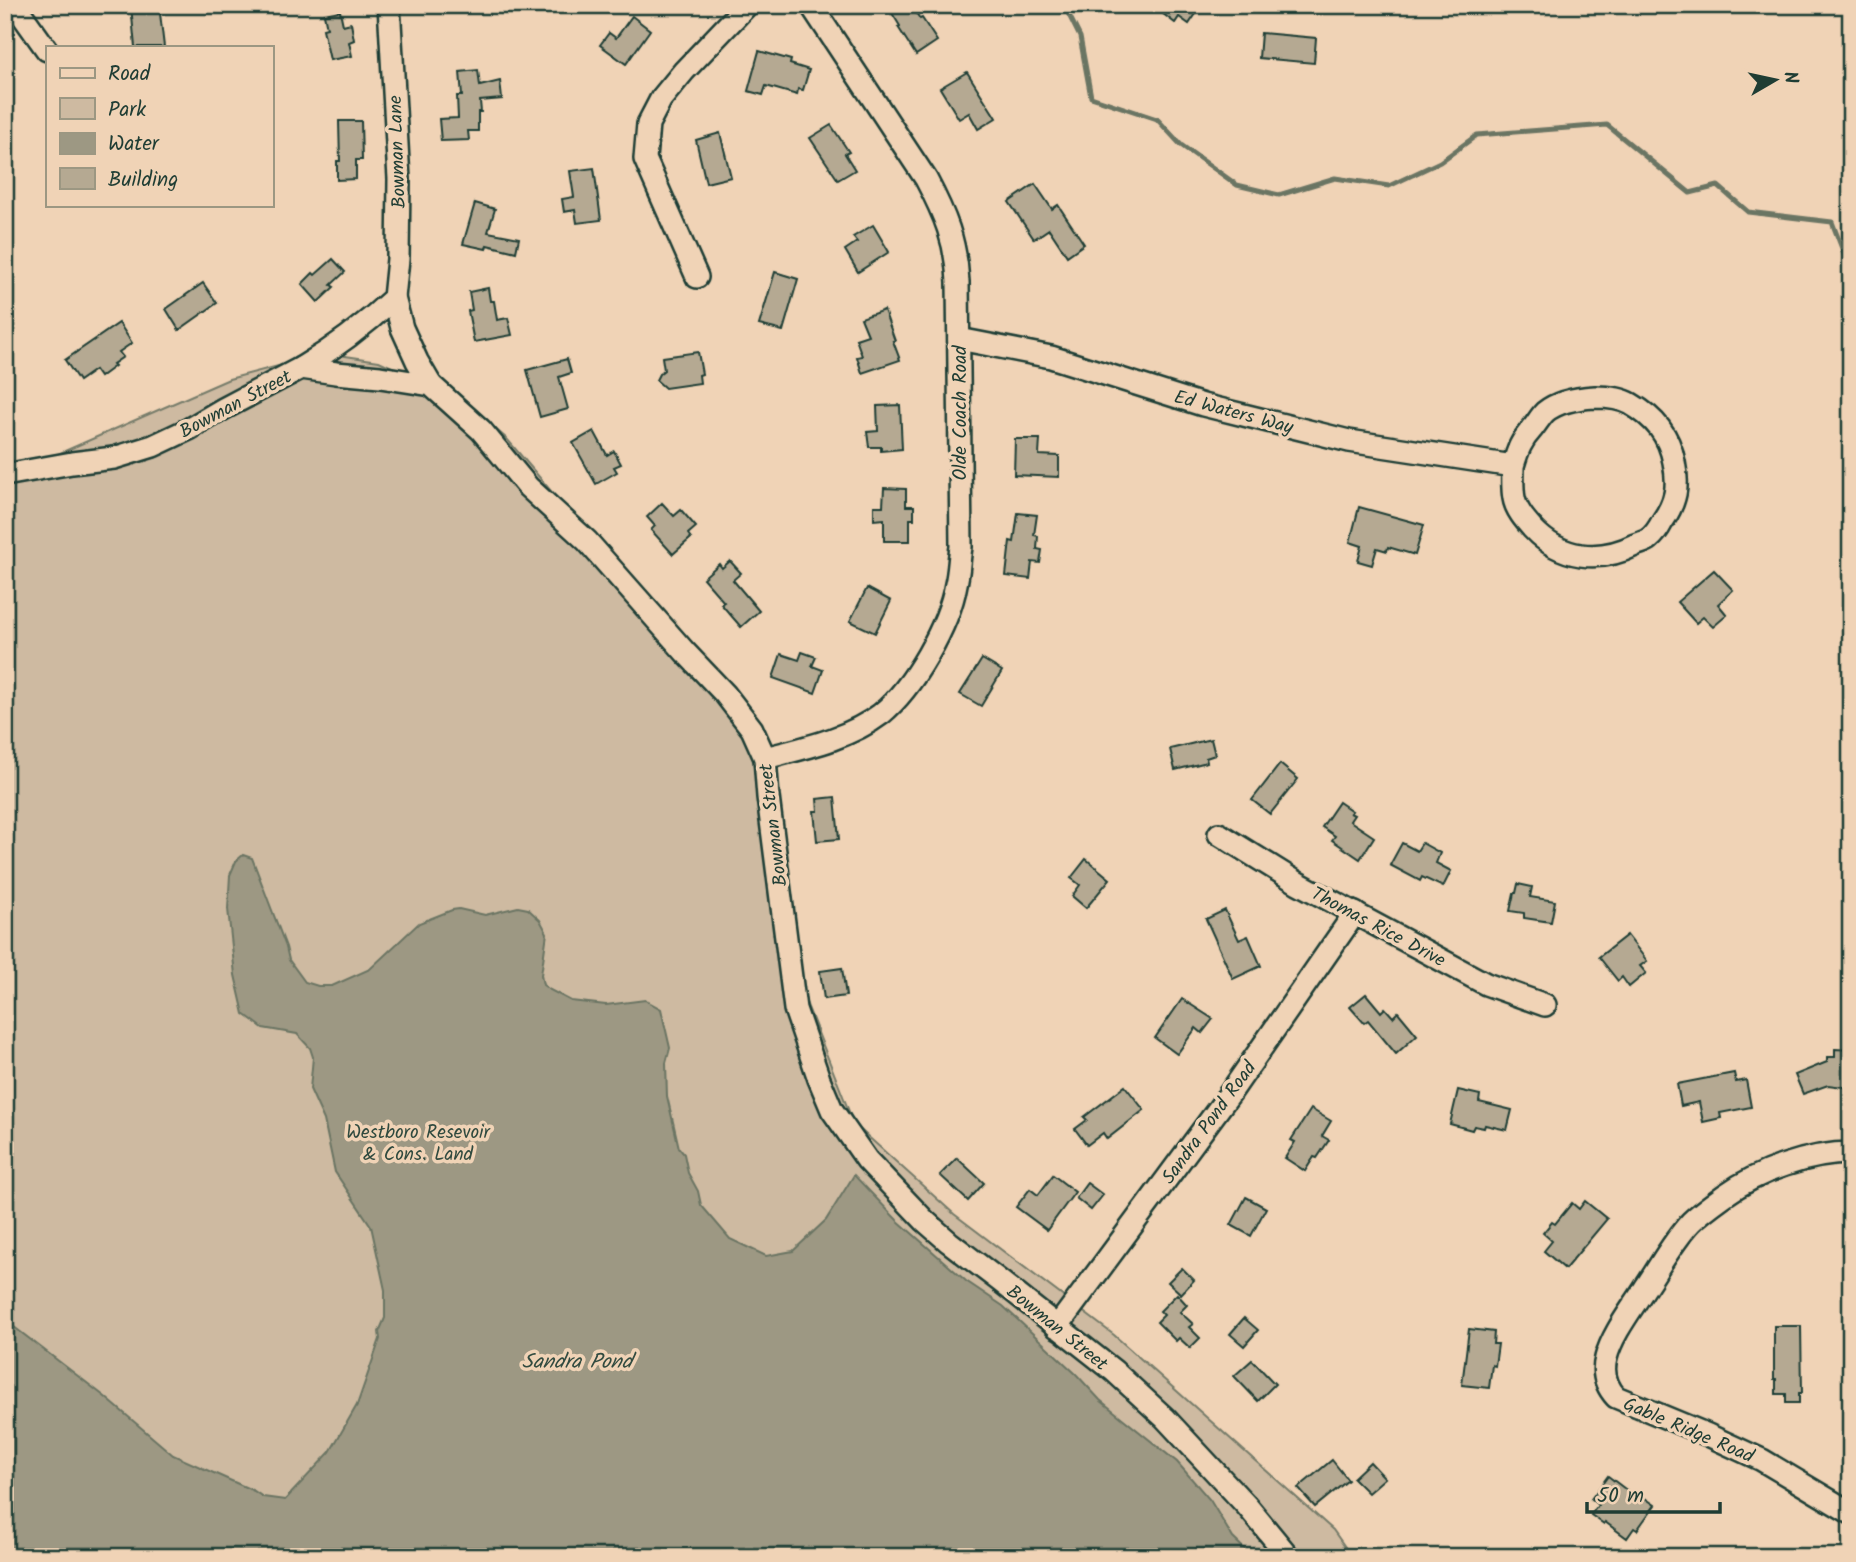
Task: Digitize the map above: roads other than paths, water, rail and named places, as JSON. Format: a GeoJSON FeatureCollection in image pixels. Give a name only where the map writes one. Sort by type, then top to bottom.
{"type":"FeatureCollection","features":[{"type":"Feature","properties":{"kind":"street"},"geometry":{"type":"LineString","coordinates":[[15,5],[46,49]]}},
{"type":"Feature","properties":{"kind":"street","name":"Bowman Lane"},"geometry":{"type":"LineString","coordinates":[[389,5],[399,179],[398,259],[394,298],[402,328],[431,385]]}},
{"type":"Feature","properties":{"kind":"street"},"geometry":{"type":"LineString","coordinates":[[697,277],[645,159],[648,124],[661,99],[684,71],[747,5]]}},
{"type":"Feature","properties":{"kind":"street","name":"Olde Coach Road"},"geometry":{"type":"LineString","coordinates":[[765,758],[831,740],[855,729],[881,714],[908,686],[946,620],[956,586],[961,547],[957,258],[951,234],[941,208],[920,169],[811,5]]}},
{"type":"Feature","properties":{"kind":"street"},"geometry":{"type":"LineString","coordinates":[[301,368],[329,352],[394,298]]}},
{"type":"Feature","properties":{"kind":"street","name":"Ed Waters Way"},"geometry":{"type":"LineString","coordinates":[[959,339],[1051,357],[1203,405],[1349,441],[1513,466]]}},
{"type":"Feature","properties":{"kind":"street","name":"Bowman Street"},"geometry":{"type":"LineString","coordinates":[[5,475],[114,458],[153,446],[301,368],[431,385],[481,430],[528,486],[587,541],[725,694],[752,730],[765,758],[795,1009],[832,1111],[867,1160],[925,1221],[949,1242],[1114,1371],[1165,1418],[1247,1506],[1289,1557]]}},
{"type":"Feature","properties":{"kind":"street"},"geometry":{"type":"LineString","coordinates":[[1614,398],[1629,403],[1654,420],[1664,436],[1672,452],[1675,468],[1674,503],[1649,540],[1623,552],[1584,556],[1563,551],[1537,533],[1528,523],[1514,498],[1513,466],[1524,437],[1548,410],[1571,400],[1614,398]]}},
{"type":"Feature","properties":{"kind":"street","name":"Thomas Rice Drive"},"geometry":{"type":"LineString","coordinates":[[1219,834],[1298,883],[1486,984],[1545,1005]]}},
{"type":"Feature","properties":{"kind":"street","name":"Sandra Pond Road"},"geometry":{"type":"LineString","coordinates":[[1057,1328],[1231,1092],[1355,913]]}},
{"type":"Feature","properties":{"kind":"street","name":"Gable Ridge Road"},"geometry":{"type":"LineString","coordinates":[[1851,1153],[1807,1159],[1765,1173],[1727,1194],[1692,1221],[1620,1327],[1606,1358],[1607,1387],[1616,1398],[1762,1460],[1851,1513]]}},
{"type":"Feature","properties":{"kind":"water","name":"Sandra Pond"},"geometry":{"type":"Polygon","coordinates":[[[243,855],[252,858],[289,960],[305,982],[318,986],[332,986],[370,969],[419,923],[452,910],[485,915],[518,907],[528,909],[540,920],[547,933],[541,975],[543,985],[571,1001],[606,1005],[645,1000],[661,1009],[670,1048],[666,1063],[667,1096],[679,1148],[684,1154],[688,1173],[698,1191],[701,1205],[730,1239],[766,1256],[793,1251],[826,1220],[854,1175],[897,1220],[966,1281],[1003,1306],[1100,1400],[1177,1462],[1210,1500],[1233,1538],[1253,1557],[5,1557],[5,1320],[104,1396],[173,1455],[263,1497],[285,1500],[330,1452],[357,1405],[380,1339],[379,1332],[385,1318],[385,1290],[371,1226],[335,1172],[324,1120],[310,1089],[313,1057],[310,1048],[297,1034],[263,1028],[244,1014],[235,975],[228,909],[230,875],[236,861],[243,855]]]}},
{"type":"Feature","properties":{"kind":"waterway"},"geometry":{"type":"LineString","coordinates":[[1064,5],[1080,37],[1091,97],[1157,119],[1181,145],[1237,185],[1279,195],[1335,178],[1389,186],[1440,162],[1477,135],[1607,125],[1690,193],[1718,186],[1748,212],[1832,222],[1851,272]]}},
{"type":"Feature","properties":{"kind":"park label","name":"Westboro Resevoir & Cons. Land"},"geometry":{"type":"Point","coordinates":[418,1142]}}]}
